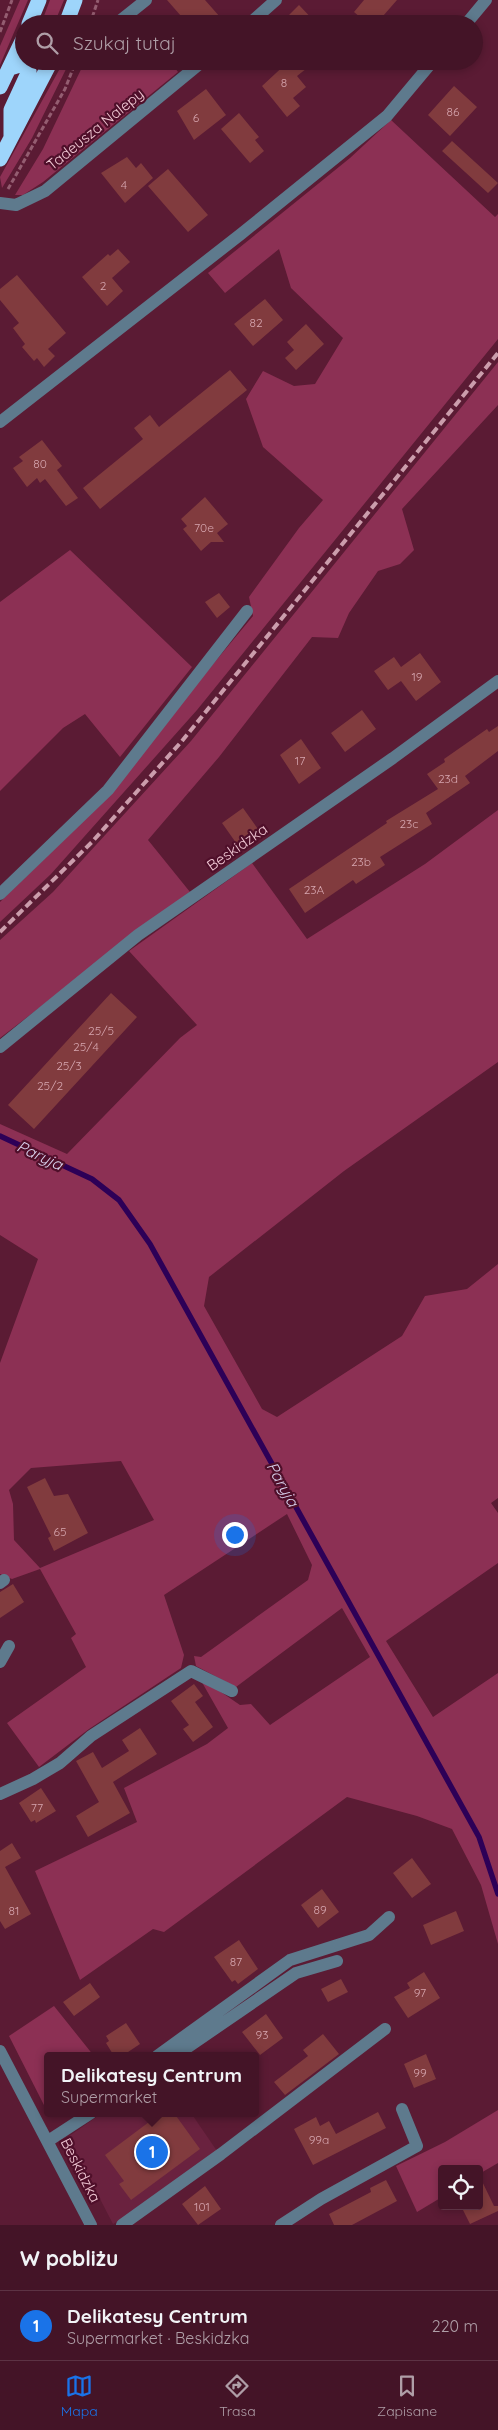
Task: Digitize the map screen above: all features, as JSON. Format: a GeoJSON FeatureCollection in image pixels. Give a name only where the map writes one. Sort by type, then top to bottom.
{"type":"FeatureCollection","features":[{"type":"Feature","properties":{"kind":"highway"},"geometry":{"type":"LineString","coordinates":[[32,15],[38,0]]}},
{"type":"Feature","properties":{"kind":"highway"},"geometry":{"type":"LineString","coordinates":[[69,15],[75,0]]}},
{"type":"Feature","properties":{"kind":"highway"},"geometry":{"type":"LineString","coordinates":[[0,87],[15,57]]}},
{"type":"Feature","properties":{"kind":"highway"},"geometry":{"type":"LineString","coordinates":[[10,68],[15,67]]}},
{"type":"Feature","properties":{"kind":"highway"},"geometry":{"type":"LineString","coordinates":[[12,138],[11,110],[28,70]]}},
{"type":"Feature","properties":{"kind":"highway"},"geometry":{"type":"LineString","coordinates":[[0,159],[46,70]]}},
{"type":"Feature","properties":{"kind":"street"},"geometry":{"type":"LineString","coordinates":[[127,15],[146,0]]}},
{"type":"Feature","properties":{"kind":"street"},"geometry":{"type":"LineString","coordinates":[[259,15],[276,0]]}},
{"type":"Feature","properties":{"kind":"street"},"geometry":{"type":"LineString","coordinates":[[474,15],[486,0]]}},
{"type":"Feature","properties":{"kind":"street","name":"Tadeusza Nalepy"},"geometry":{"type":"LineString","coordinates":[[2,199],[16,205],[45,191],[192,70]]}},
{"type":"Feature","properties":{"kind":"street"},"geometry":{"type":"LineString","coordinates":[[0,422],[241,234],[386,116],[425,70]]}},
{"type":"Feature","properties":{"kind":"street"},"geometry":{"type":"LineString","coordinates":[[0,894],[108,790],[248,611]]}},
{"type":"Feature","properties":{"kind":"street","name":"Beskidzka"},"geometry":{"type":"LineString","coordinates":[[0,1047],[138,935],[393,758],[498,681]]}},
{"type":"Feature","properties":{"kind":"street"},"geometry":{"type":"LineString","coordinates":[[0,1662],[9,1646]]}},
{"type":"Feature","properties":{"kind":"street"},"geometry":{"type":"LineString","coordinates":[[0,1794],[34,1779],[60,1763],[91,1736],[191,1671],[232,1691]]}},
{"type":"Feature","properties":{"kind":"street"},"geometry":{"type":"LineString","coordinates":[[163,2052],[290,1960],[369,1934],[389,1917]]}},
{"type":"Feature","properties":{"kind":"street"},"geometry":{"type":"LineString","coordinates":[[181,2052],[296,1973],[337,1961]]}},
{"type":"Feature","properties":{"kind":"street"},"geometry":{"type":"LineString","coordinates":[[122,2225],[221,2154],[385,2028]]}},
{"type":"Feature","properties":{"kind":"street","name":"Beskidzka"},"geometry":{"type":"LineString","coordinates":[[0,2051],[91,2225]]}},
{"type":"Feature","properties":{"kind":"street"},"geometry":{"type":"LineString","coordinates":[[281,2225],[321,2199],[417,2146],[402,2109]]}},
{"type":"Feature","properties":{"kind":"street"},"geometry":{"type":"LineString","coordinates":[[48,2141],[85,2117]]}},
{"type":"Feature","properties":{"kind":"path"},"geometry":{"type":"LineString","coordinates":[[0,32],[12,0]]}},
{"type":"Feature","properties":{"kind":"path"},"geometry":{"type":"LineString","coordinates":[[93,15],[98,0]]}},
{"type":"Feature","properties":{"kind":"path"},"geometry":{"type":"LineString","coordinates":[[2,199],[64,89],[72,70]]}},
{"type":"Feature","properties":{"kind":"shaded area"},"geometry":{"type":"Polygon","coordinates":[[[20,0],[28,0],[22,15],[15,15],[15,30],[0,65],[0,46],[20,0]]]}},
{"type":"Feature","properties":{"kind":"shaded area"},"geometry":{"type":"Polygon","coordinates":[[[50,0],[64,0],[58,15],[44,15],[50,0]]]}},
{"type":"Feature","properties":{"kind":"shaded area"},"geometry":{"type":"Polygon","coordinates":[[[59,70],[66,70],[32,138],[2,188],[0,177],[59,70]]]}},
{"type":"Feature","properties":{"kind":"shaded area"},"geometry":{"type":"Polygon","coordinates":[[[81,70],[177,70],[178,72],[43,182],[23,195],[15,195],[43,149],[81,70]]]}},
{"type":"Feature","properties":{"kind":"shaded area"},"geometry":{"type":"Polygon","coordinates":[[[391,120],[495,217],[498,214],[498,339],[197,710],[51,874],[0,922],[0,902],[111,794],[170,716],[253,616],[249,597],[299,528],[323,500],[263,447],[246,399],[263,371],[294,386],[315,384],[343,338],[291,288],[279,249],[225,293],[208,273],[350,158],[391,120]]]}},
{"type":"Feature","properties":{"kind":"shaded area"},"geometry":{"type":"Polygon","coordinates":[[[498,362],[498,405],[402,509],[414,550],[400,564],[378,571],[349,613],[338,638],[312,637],[219,757],[148,840],[190,892],[0,1038],[0,940],[53,892],[191,741],[498,362]]]}},
{"type":"Feature","properties":{"kind":"shaded area"},"geometry":{"type":"Polygon","coordinates":[[[70,550],[192,667],[120,757],[85,714],[63,728],[0,791],[0,602],[70,550]]]}},
{"type":"Feature","properties":{"kind":"shaded area"},"geometry":{"type":"Polygon","coordinates":[[[498,810],[498,1062],[344,1171],[209,1277],[204,1306],[262,1409],[277,1417],[402,1336],[425,1296],[467,1289],[498,1264],[498,1498],[491,1503],[498,1513],[498,1563],[386,1641],[433,1717],[498,1673],[498,1944],[481,1885],[452,1829],[417,1816],[347,1797],[164,1932],[153,1929],[80,1980],[35,1871],[137,1822],[124,1788],[207,1744],[228,1728],[199,1677],[240,1705],[251,1704],[270,1725],[370,1657],[342,1608],[236,1687],[196,1666],[194,1656],[201,1657],[308,1580],[312,1565],[287,1514],[164,1595],[184,1655],[181,1668],[89,1729],[39,1767],[7,1723],[86,1667],[71,1638],[76,1634],[40,1569],[12,1579],[0,1574],[0,1363],[38,1259],[0,1235],[0,1124],[67,1154],[180,1038],[197,1025],[129,951],[252,863],[307,939],[425,864],[498,810]],[[121,1461],[31,1468],[9,1490],[13,1504],[14,1540],[40,1568],[154,1520],[121,1461]]]}},
{"type":"Feature","properties":{"kind":"shaded area"},"geometry":{"type":"Polygon","coordinates":[[[54,2006],[91,2052],[44,2052],[44,2105],[9,2036],[54,2006]]]}},
{"type":"Feature","properties":{"kind":"shaded area"},"geometry":{"type":"Polygon","coordinates":[[[498,2110],[498,2163],[483,2172],[483,2165],[438,2165],[438,2199],[417,2212],[396,2166],[445,2142],[498,2110]]]}},
{"type":"Feature","properties":{"kind":"shaded area"},"geometry":{"type":"Polygon","coordinates":[[[96,2117],[194,2117],[217,2151],[143,2206],[113,2224],[68,2137],[96,2117]]]}},
{"type":"Feature","properties":{"kind":"building"},"geometry":{"type":"Polygon","coordinates":[[[167,0],[205,0],[218,15],[180,15],[167,0]]]}},
{"type":"Feature","properties":{"kind":"building"},"geometry":{"type":"Polygon","coordinates":[[[364,0],[397,0],[384,15],[358,15],[354,12],[364,0]]]}},
{"type":"Feature","properties":{"kind":"building"},"geometry":{"type":"Polygon","coordinates":[[[299,5],[308,15],[289,15],[299,5]]]}},
{"type":"Feature","properties":{"kind":"building"},"geometry":{"type":"Polygon","coordinates":[[[279,70],[305,70],[297,76],[306,87],[293,98],[300,106],[287,117],[262,86],[279,70]]]}},
{"type":"Feature","properties":{"kind":"building"},"geometry":{"type":"Polygon","coordinates":[[[454,86],[477,107],[450,136],[428,115],[454,86]]]}},
{"type":"Feature","properties":{"kind":"building"},"geometry":{"type":"Polygon","coordinates":[[[206,89],[226,115],[194,140],[177,111],[206,89]]]}},
{"type":"Feature","properties":{"kind":"building"},"geometry":{"type":"Polygon","coordinates":[[[239,113],[259,137],[255,140],[264,151],[250,163],[221,129],[239,113]]]}},
{"type":"Feature","properties":{"kind":"building"},"geometry":{"type":"Polygon","coordinates":[[[452,141],[498,183],[488,193],[442,151],[452,141]]]}},
{"type":"Feature","properties":{"kind":"building"},"geometry":{"type":"Polygon","coordinates":[[[127,157],[136,168],[141,163],[153,178],[125,203],[101,173],[127,157]]]}},
{"type":"Feature","properties":{"kind":"building"},"geometry":{"type":"Polygon","coordinates":[[[168,169],[208,215],[188,232],[148,186],[168,169]]]}},
{"type":"Feature","properties":{"kind":"building"},"geometry":{"type":"Polygon","coordinates":[[[118,249],[130,262],[112,278],[123,291],[107,306],[82,277],[108,254],[110,256],[118,249]]]}},
{"type":"Feature","properties":{"kind":"building"},"geometry":{"type":"Polygon","coordinates":[[[17,275],[66,333],[48,349],[55,356],[44,367],[37,358],[34,361],[22,347],[25,344],[13,328],[19,323],[0,300],[0,289],[17,275]]]}},
{"type":"Feature","properties":{"kind":"building"},"geometry":{"type":"Polygon","coordinates":[[[265,299],[283,320],[253,346],[234,324],[265,299]]]}},
{"type":"Feature","properties":{"kind":"building"},"geometry":{"type":"Polygon","coordinates":[[[306,324],[324,344],[296,370],[285,358],[294,350],[287,342],[306,324]]]}},
{"type":"Feature","properties":{"kind":"building"},"geometry":{"type":"Polygon","coordinates":[[[230,370],[247,390],[100,509],[83,488],[143,439],[134,428],[150,415],[159,427],[230,370]]]}},
{"type":"Feature","properties":{"kind":"building"},"geometry":{"type":"Polygon","coordinates":[[[42,440],[62,466],[57,470],[78,498],[66,506],[45,479],[40,483],[37,478],[27,487],[13,468],[23,461],[19,457],[42,440]]]}},
{"type":"Feature","properties":{"kind":"building"},"geometry":{"type":"Polygon","coordinates":[[[205,497],[228,524],[217,533],[224,542],[211,542],[201,551],[183,529],[187,526],[181,519],[205,497]]]}},
{"type":"Feature","properties":{"kind":"building"},"geometry":{"type":"Polygon","coordinates":[[[219,593],[230,607],[217,618],[205,602],[219,593]]]}},
{"type":"Feature","properties":{"kind":"building"},"geometry":{"type":"Polygon","coordinates":[[[420,653],[441,682],[416,701],[401,681],[388,690],[374,671],[394,657],[401,667],[420,653]]]}},
{"type":"Feature","properties":{"kind":"building"},"geometry":{"type":"Polygon","coordinates":[[[362,710],[376,729],[345,752],[331,733],[362,710]]]}},
{"type":"Feature","properties":{"kind":"building"},"geometry":{"type":"Polygon","coordinates":[[[498,726],[498,751],[465,776],[470,783],[426,813],[432,824],[380,857],[385,865],[356,884],[353,880],[305,913],[289,889],[387,823],[386,821],[438,789],[427,774],[445,762],[444,759],[487,729],[489,732],[498,726]]]}},
{"type":"Feature","properties":{"kind":"building"},"geometry":{"type":"Polygon","coordinates":[[[301,739],[321,768],[299,784],[280,755],[301,739]]]}},
{"type":"Feature","properties":{"kind":"building"},"geometry":{"type":"Polygon","coordinates":[[[243,808],[260,832],[239,847],[222,823],[243,808]]]}},
{"type":"Feature","properties":{"kind":"building"},"geometry":{"type":"Polygon","coordinates":[[[111,993],[137,1017],[34,1129],[8,1105],[111,993]]]}},
{"type":"Feature","properties":{"kind":"building"},"geometry":{"type":"Polygon","coordinates":[[[45,1478],[54,1496],[68,1494],[88,1533],[54,1551],[48,1538],[51,1536],[27,1487],[45,1478]]]}},
{"type":"Feature","properties":{"kind":"building"},"geometry":{"type":"Polygon","coordinates":[[[13,1584],[24,1602],[0,1618],[0,1592],[13,1584]]]}},
{"type":"Feature","properties":{"kind":"building"},"geometry":{"type":"Polygon","coordinates":[[[194,1684],[203,1696],[195,1702],[213,1727],[193,1742],[183,1729],[189,1725],[171,1701],[194,1684]]]}},
{"type":"Feature","properties":{"kind":"building"},"geometry":{"type":"Polygon","coordinates":[[[140,1728],[157,1754],[113,1782],[130,1813],[88,1837],[76,1816],[99,1802],[76,1761],[93,1752],[102,1768],[129,1751],[122,1740],[140,1728]]]}},
{"type":"Feature","properties":{"kind":"building"},"geometry":{"type":"Polygon","coordinates":[[[41,1788],[56,1811],[36,1823],[35,1820],[31,1822],[19,1803],[41,1788]]]}},
{"type":"Feature","properties":{"kind":"building"},"geometry":{"type":"Polygon","coordinates":[[[12,1843],[21,1858],[5,1867],[31,1914],[5,1929],[0,1921],[0,1851],[12,1843]]]}},
{"type":"Feature","properties":{"kind":"building"},"geometry":{"type":"Polygon","coordinates":[[[412,1858],[431,1884],[412,1898],[393,1873],[412,1858]]]}},
{"type":"Feature","properties":{"kind":"building"},"geometry":{"type":"Polygon","coordinates":[[[322,1889],[339,1912],[318,1928],[301,1905],[322,1889]]]}},
{"type":"Feature","properties":{"kind":"building"},"geometry":{"type":"Polygon","coordinates":[[[456,1911],[464,1931],[431,1945],[423,1925],[456,1911]]]}},
{"type":"Feature","properties":{"kind":"building"},"geometry":{"type":"Polygon","coordinates":[[[239,1940],[258,1969],[238,1984],[235,1980],[232,1982],[214,1957],[239,1940]]]}},
{"type":"Feature","properties":{"kind":"building"},"geometry":{"type":"Polygon","coordinates":[[[424,1972],[440,1998],[408,2018],[394,1997],[410,1988],[407,1983],[424,1972]]]}},
{"type":"Feature","properties":{"kind":"building"},"geometry":{"type":"Polygon","coordinates":[[[341,1979],[348,1992],[328,2002],[321,1989],[341,1979]]]}},
{"type":"Feature","properties":{"kind":"building"},"geometry":{"type":"Polygon","coordinates":[[[90,1983],[100,1997],[74,2016],[63,2002],[90,1983]]]}},
{"type":"Feature","properties":{"kind":"building"},"geometry":{"type":"Polygon","coordinates":[[[266,2014],[283,2038],[260,2055],[242,2032],[266,2014]]]}},
{"type":"Feature","properties":{"kind":"building"},"geometry":{"type":"Polygon","coordinates":[[[126,2023],[140,2044],[128,2052],[112,2052],[106,2043],[109,2041],[106,2036],[126,2023]]]}},
{"type":"Feature","properties":{"kind":"building"},"geometry":{"type":"Polygon","coordinates":[[[323,2034],[339,2054],[285,2095],[274,2082],[308,2056],[303,2050],[323,2034]]]}},
{"type":"Feature","properties":{"kind":"building"},"geometry":{"type":"Polygon","coordinates":[[[426,2054],[436,2079],[414,2088],[404,2064],[426,2054]]]}},
{"type":"Feature","properties":{"kind":"building"},"geometry":{"type":"Polygon","coordinates":[[[378,2112],[386,2128],[313,2165],[294,2129],[316,2117],[320,2126],[329,2121],[336,2134],[378,2112]]]}},
{"type":"Feature","properties":{"kind":"building"},"geometry":{"type":"Polygon","coordinates":[[[156,2117],[177,2117],[200,2149],[131,2200],[119,2184],[124,2181],[105,2155],[156,2117]]]}},
{"type":"Feature","properties":{"kind":"building"},"geometry":{"type":"Polygon","coordinates":[[[386,2180],[397,2201],[352,2225],[334,2225],[329,2214],[371,2192],[370,2188],[386,2180]]]}},
{"type":"Feature","properties":{"kind":"building"},"geometry":{"type":"Polygon","coordinates":[[[483,2183],[494,2206],[498,2206],[498,2211],[470,2224],[463,2210],[483,2210],[483,2183]]]}},
{"type":"Feature","properties":{"kind":"building"},"geometry":{"type":"Polygon","coordinates":[[[205,2186],[221,2209],[198,2225],[182,2204],[205,2186]]]}},
{"type":"Feature","properties":{"kind":"waterway","name":"Paryja"},"geometry":{"type":"LineString","coordinates":[[0,1136],[92,1179],[119,1200],[150,1244],[479,1837],[498,1894]]}},
{"type":"Feature","properties":{"kind":"railway"},"geometry":{"type":"LineString","coordinates":[[0,932],[92,842],[182,741],[498,353]]}},
{"type":"Feature","properties":{"kind":"place","name":"Delikatesy Centrum"},"geometry":{"type":"Point","coordinates":[152,2152]}}]}
